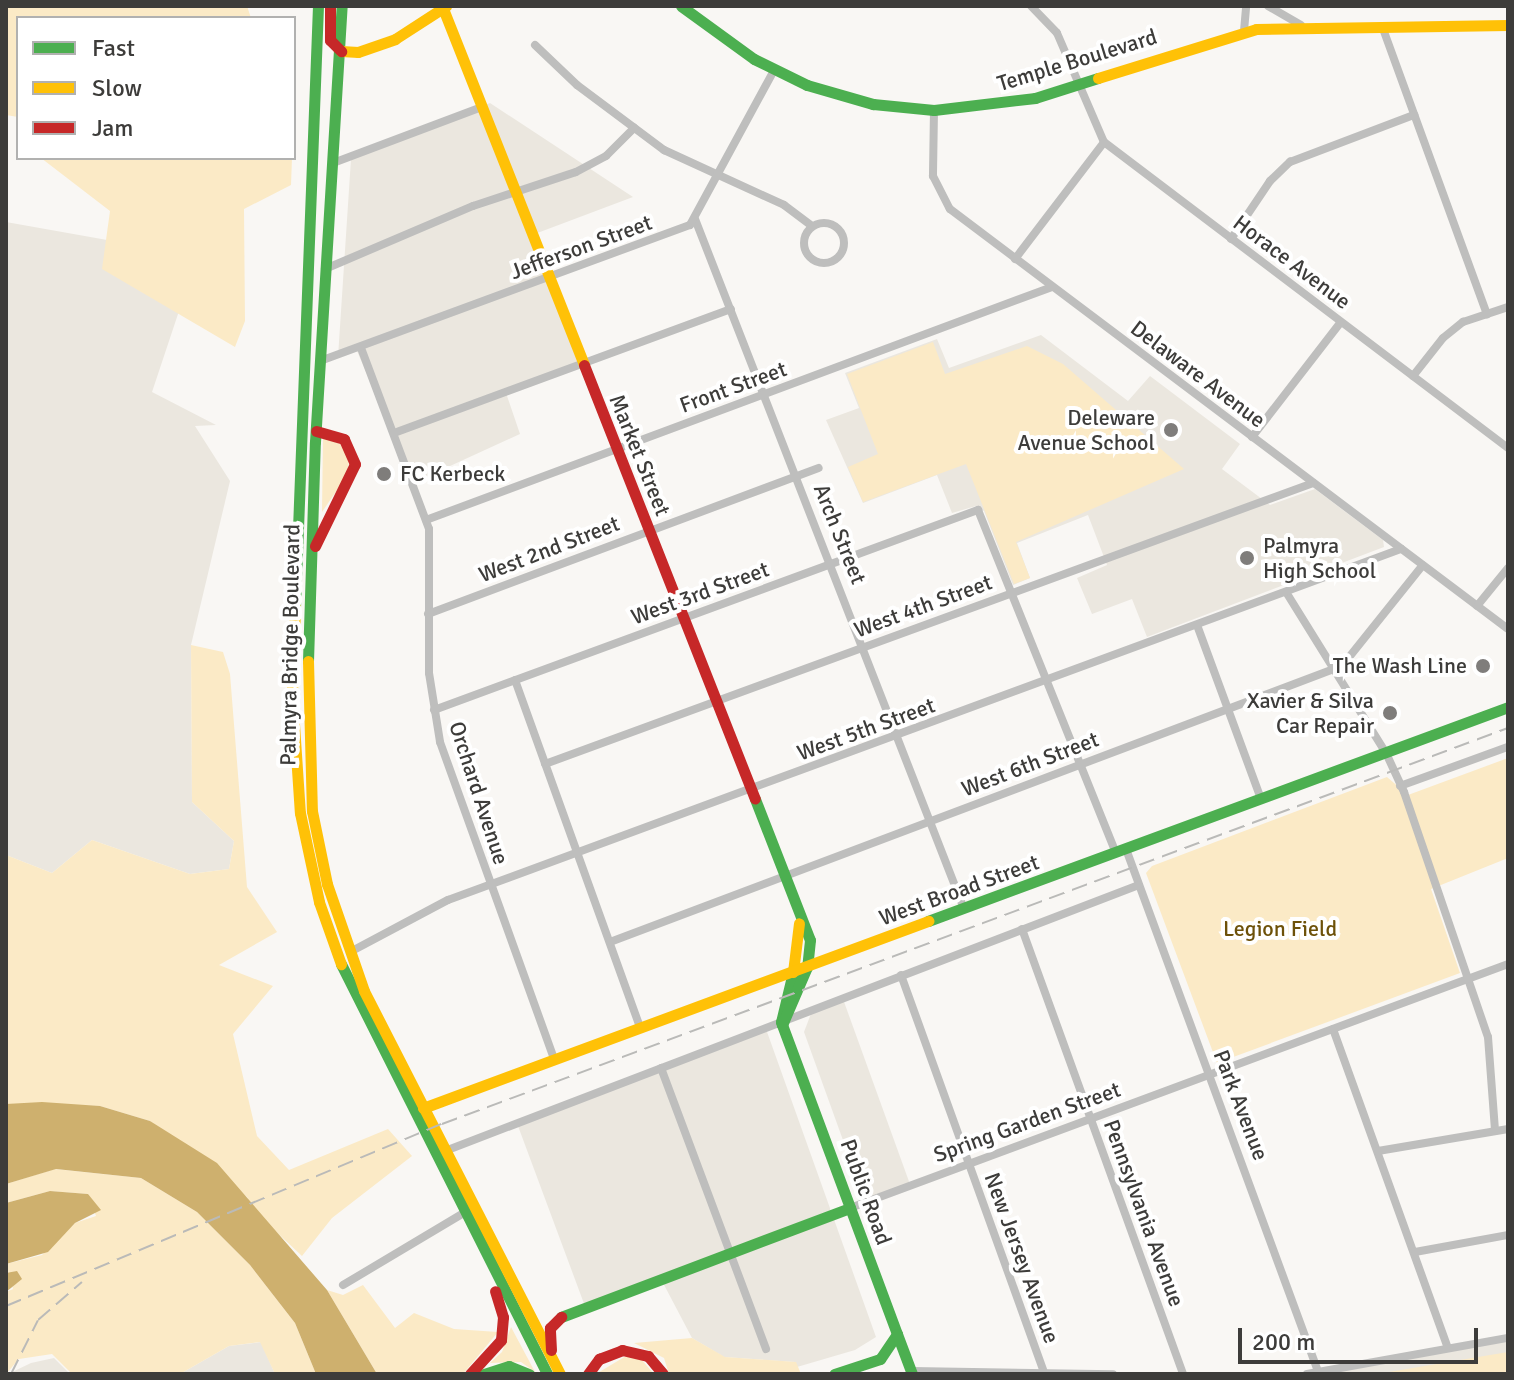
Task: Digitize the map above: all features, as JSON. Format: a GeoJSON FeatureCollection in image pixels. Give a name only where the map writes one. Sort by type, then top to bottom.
{"type":"FeatureCollection","features":[{"type":"Feature","properties":{"kind":"main road","name":"Palmyra Bridge Boulevard"},"geometry":{"type":"LineString","coordinates":[[318,6],[292,694],[300,813],[319,902],[346,977],[547,1374]]}},
{"type":"Feature","properties":{"kind":"main road"},"geometry":{"type":"LineString","coordinates":[[330,6],[330,40],[341,51],[358,52],[395,39],[444,7]]}},
{"type":"Feature","properties":{"kind":"main road","name":"Palmyra Bridge Boulevard"},"geometry":{"type":"LineString","coordinates":[[342,6],[323,270],[307,773],[323,868],[349,952],[423,1108],[560,1374]]}},
{"type":"Feature","properties":{"kind":"main road","name":"Market Street"},"geometry":{"type":"LineString","coordinates":[[444,7],[751,791],[798,919],[810,940],[807,967]]}},
{"type":"Feature","properties":{"kind":"main road","name":"Temple Boulevard"},"geometry":{"type":"LineString","coordinates":[[685,7],[774,70],[847,98],[934,110],[1005,105],[1078,85],[1244,31],[1301,25],[1508,25]]}},
{"type":"Feature","properties":{"kind":"main road"},"geometry":{"type":"LineString","coordinates":[[312,554],[355,464],[344,439],[316,431]]}},
{"type":"Feature","properties":{"kind":"main road","name":"West Broad Street"},"geometry":{"type":"LineString","coordinates":[[423,1108],[1508,707]]}},
{"type":"Feature","properties":{"kind":"main road","name":"Market Street"},"geometry":{"type":"LineString","coordinates":[[793,972],[798,919]]}},
{"type":"Feature","properties":{"kind":"main road"},"geometry":{"type":"LineString","coordinates":[[782,1025],[807,967]]}},
{"type":"Feature","properties":{"kind":"main road"},"geometry":{"type":"LineString","coordinates":[[782,1025],[793,972]]}},
{"type":"Feature","properties":{"kind":"main road","name":"Public Road"},"geometry":{"type":"LineString","coordinates":[[782,1025],[912,1372]]}},
{"type":"Feature","properties":{"kind":"main road","name":"Spring Garden Street"},"geometry":{"type":"LineString","coordinates":[[561,1317],[850,1208]]}},
{"type":"Feature","properties":{"kind":"main road"},"geometry":{"type":"LineString","coordinates":[[470,1374],[497,1350],[504,1324],[476,1238]]}},
{"type":"Feature","properties":{"kind":"main road"},"geometry":{"type":"LineString","coordinates":[[530,1316],[561,1317]]}},
{"type":"Feature","properties":{"kind":"main road"},"geometry":{"type":"LineString","coordinates":[[552,1359],[549,1332],[561,1317]]}},
{"type":"Feature","properties":{"kind":"main road"},"geometry":{"type":"LineString","coordinates":[[834,1374],[880,1359],[897,1334]]}},
{"type":"Feature","properties":{"kind":"main road"},"geometry":{"type":"LineString","coordinates":[[588,1374],[599,1359],[622,1350],[648,1356],[663,1374]]}},
{"type":"Feature","properties":{"kind":"main road"},"geometry":{"type":"LineString","coordinates":[[484,1374],[509,1366],[529,1374]]}},
{"type":"Feature","properties":{"kind":"street","name":"Horace Avenue"},"geometry":{"type":"LineString","coordinates":[[1031,6],[1057,33],[1104,142],[1508,448]]}},
{"type":"Feature","properties":{"kind":"street"},"geometry":{"type":"LineString","coordinates":[[1244,31],[1246,6]]}},
{"type":"Feature","properties":{"kind":"street"},"geometry":{"type":"LineString","coordinates":[[1272,8],[1289,6]]}},
{"type":"Feature","properties":{"kind":"street"},"geometry":{"type":"LineString","coordinates":[[1272,8],[1301,25]]}},
{"type":"Feature","properties":{"kind":"street"},"geometry":{"type":"LineString","coordinates":[[1382,25],[1487,315]]}},
{"type":"Feature","properties":{"kind":"street"},"geometry":{"type":"LineString","coordinates":[[535,45],[634,128],[718,179],[784,205],[812,226],[829,223],[841,232],[844,247],[836,259],[821,263],[808,255],[805,238],[812,226]]}},
{"type":"Feature","properties":{"kind":"street"},"geometry":{"type":"LineString","coordinates":[[695,219],[774,70]]}},
{"type":"Feature","properties":{"kind":"street"},"geometry":{"type":"LineString","coordinates":[[333,163],[482,107]]}},
{"type":"Feature","properties":{"kind":"street","name":"Delaware Avenue"},"geometry":{"type":"LineString","coordinates":[[934,110],[933,163],[938,194],[950,209],[1508,629]]}},
{"type":"Feature","properties":{"kind":"street"},"geometry":{"type":"LineString","coordinates":[[1231,239],[1270,181],[1290,162],[1414,115]]}},
{"type":"Feature","properties":{"kind":"street"},"geometry":{"type":"LineString","coordinates":[[323,270],[596,162],[634,128]]}},
{"type":"Feature","properties":{"kind":"street"},"geometry":{"type":"LineString","coordinates":[[1015,259],[1104,142]]}},
{"type":"Feature","properties":{"kind":"street","name":"Jefferson Street"},"geometry":{"type":"LineString","coordinates":[[319,362],[679,230],[695,219]]}},
{"type":"Feature","properties":{"kind":"street","name":"Arch Street"},"geometry":{"type":"LineString","coordinates":[[695,219],[900,735],[964,909]]}},
{"type":"Feature","properties":{"kind":"street","name":"Front Street"},"geometry":{"type":"LineString","coordinates":[[426,520],[1052,287]]}},
{"type":"Feature","properties":{"kind":"street"},"geometry":{"type":"LineString","coordinates":[[1413,376],[1447,334],[1463,322],[1508,307]]}},
{"type":"Feature","properties":{"kind":"street"},"geometry":{"type":"LineString","coordinates":[[394,433],[731,309]]}},
{"type":"Feature","properties":{"kind":"street"},"geometry":{"type":"LineString","coordinates":[[1252,437],[1341,322]]}},
{"type":"Feature","properties":{"kind":"street","name":"Orchard Avenue"},"geometry":{"type":"LineString","coordinates":[[361,348],[426,520],[434,710],[452,784],[554,1059]]}},
{"type":"Feature","properties":{"kind":"street","name":"West 2nd Street"},"geometry":{"type":"LineString","coordinates":[[428,614],[819,468]]}},
{"type":"Feature","properties":{"kind":"street","name":"West 4th Street"},"geometry":{"type":"LineString","coordinates":[[545,764],[1313,483]]}},
{"type":"Feature","properties":{"kind":"street","name":"West 3rd Street"},"geometry":{"type":"LineString","coordinates":[[434,710],[978,510]]}},
{"type":"Feature","properties":{"kind":"street","name":"Park Avenue"},"geometry":{"type":"LineString","coordinates":[[978,510],[1081,764],[1139,885],[1319,1373]]}},
{"type":"Feature","properties":{"kind":"street","name":"West 5th Street"},"geometry":{"type":"LineString","coordinates":[[349,952],[448,900],[751,791],[1401,549]]}},
{"type":"Feature","properties":{"kind":"street","name":"West 6th Street"},"geometry":{"type":"LineString","coordinates":[[610,942],[1342,666],[1423,565]]}},
{"type":"Feature","properties":{"kind":"street"},"geometry":{"type":"LineString","coordinates":[[1477,606],[1508,568]]}},
{"type":"Feature","properties":{"kind":"street"},"geometry":{"type":"LineString","coordinates":[[1286,592],[1386,753],[1400,786],[1491,1049],[1495,1131]]}},
{"type":"Feature","properties":{"kind":"street"},"geometry":{"type":"LineString","coordinates":[[1197,625],[1261,799]]}},
{"type":"Feature","properties":{"kind":"street"},"geometry":{"type":"LineString","coordinates":[[515,680],[640,1027]]}},
{"type":"Feature","properties":{"kind":"street"},"geometry":{"type":"LineString","coordinates":[[1400,786],[1508,747]]}},
{"type":"Feature","properties":{"kind":"street"},"geometry":{"type":"LineString","coordinates":[[445,1151],[782,1025],[901,975],[1139,885]]}},
{"type":"Feature","properties":{"kind":"street","name":"Pennsylvania Avenue"},"geometry":{"type":"LineString","coordinates":[[1022,929],[1183,1374]]}},
{"type":"Feature","properties":{"kind":"street","name":"Spring Garden Street"},"geometry":{"type":"LineString","coordinates":[[850,1208],[1508,964]]}},
{"type":"Feature","properties":{"kind":"street","name":"New Jersey Avenue"},"geometry":{"type":"LineString","coordinates":[[901,975],[1044,1372]]}},
{"type":"Feature","properties":{"kind":"street"},"geometry":{"type":"LineString","coordinates":[[1333,1029],[1448,1348]]}},
{"type":"Feature","properties":{"kind":"street"},"geometry":{"type":"LineString","coordinates":[[661,1068],[766,1349]]}},
{"type":"Feature","properties":{"kind":"street"},"geometry":{"type":"LineString","coordinates":[[1378,1151],[1508,1129]]}},
{"type":"Feature","properties":{"kind":"street"},"geometry":{"type":"LineString","coordinates":[[343,1285],[464,1213]]}},
{"type":"Feature","properties":{"kind":"street"},"geometry":{"type":"LineString","coordinates":[[1415,1252],[1508,1235]]}},
{"type":"Feature","properties":{"kind":"street"},"geometry":{"type":"LineString","coordinates":[[1307,1374],[1508,1338]]}},
{"type":"Feature","properties":{"kind":"street"},"geometry":{"type":"LineString","coordinates":[[912,1372],[1113,1374]]}},
{"type":"Feature","properties":{"kind":"shaded area"},"geometry":{"type":"Polygon","coordinates":[[[490,103],[633,197],[532,235],[583,365],[506,393],[520,434],[413,483],[357,351],[338,357],[351,159],[490,103]]]}},
{"type":"Feature","properties":{"kind":"shaded area"},"geometry":{"type":"Polygon","coordinates":[[[6,222],[124,243],[183,299],[152,392],[216,425],[195,426],[230,481],[191,645],[192,802],[234,841],[229,869],[190,874],[92,840],[52,873],[6,855],[6,222]]]}},
{"type":"Feature","properties":{"kind":"shaded area"},"geometry":{"type":"Polygon","coordinates":[[[1041,335],[1128,401],[1150,376],[1240,444],[1222,469],[1270,505],[1315,489],[1383,540],[1384,547],[1147,637],[1132,599],[1092,614],[1077,578],[1107,565],[1088,515],[1017,543],[1030,578],[1013,585],[984,511],[976,506],[952,513],[937,475],[863,503],[826,420],[859,408],[845,373],[937,339],[949,368],[1041,335]]]}},
{"type":"Feature","properties":{"kind":"shaded area"},"geometry":{"type":"Polygon","coordinates":[[[843,999],[911,1187],[866,1204],[804,1032],[812,1011],[843,999]]]}},
{"type":"Feature","properties":{"kind":"shaded area"},"geometry":{"type":"Polygon","coordinates":[[[766,1029],[876,1337],[855,1350],[797,1367],[795,1362],[724,1357],[692,1338],[662,1281],[586,1309],[518,1126],[766,1029]]]}},
{"type":"Feature","properties":{"kind":"shaded area"},"geometry":{"type":"Polygon","coordinates":[[[42,1102],[100,1106],[150,1121],[217,1163],[327,1290],[377,1374],[316,1374],[295,1323],[250,1265],[197,1212],[141,1178],[56,1169],[6,1184],[6,1104],[42,1102]]]}},
{"type":"Feature","properties":{"kind":"shaded area"},"geometry":{"type":"Polygon","coordinates":[[[50,1191],[88,1194],[101,1210],[75,1223],[48,1252],[6,1264],[6,1203],[50,1191]]]}},
{"type":"Feature","properties":{"kind":"shaded area"},"geometry":{"type":"Polygon","coordinates":[[[17,1271],[22,1279],[6,1292],[6,1273],[17,1271]]]}},
{"type":"Feature","properties":{"kind":"shaded area"},"geometry":{"type":"Polygon","coordinates":[[[1508,1338],[1508,1374],[1319,1374],[1508,1338]]]}},
{"type":"Feature","properties":{"kind":"shaded area"},"geometry":{"type":"Polygon","coordinates":[[[261,1342],[275,1374],[180,1374],[229,1346],[261,1342]]]}},
{"type":"Feature","properties":{"kind":"shaded area"},"geometry":{"type":"Polygon","coordinates":[[[54,1358],[70,1374],[8,1374],[31,1363],[54,1358]]]}},
{"type":"Feature","properties":{"kind":"green space"},"geometry":{"type":"Polygon","coordinates":[[[6,6],[247,6],[250,16],[16,16],[16,117],[6,115],[6,6]]]}},
{"type":"Feature","properties":{"kind":"green space"},"geometry":{"type":"Polygon","coordinates":[[[44,160],[292,160],[291,185],[244,209],[245,321],[235,347],[102,269],[110,211],[44,160]]]}},
{"type":"Feature","properties":{"kind":"green space"},"geometry":{"type":"Polygon","coordinates":[[[933,342],[945,374],[1027,346],[1063,364],[1184,469],[1016,542],[1030,578],[1014,584],[966,464],[863,502],[848,467],[878,454],[847,374],[933,342]]]}},
{"type":"Feature","properties":{"kind":"green space"},"geometry":{"type":"Polygon","coordinates":[[[323,437],[340,444],[349,457],[348,474],[322,512],[323,437]]]}},
{"type":"Feature","properties":{"kind":"green space"},"geometry":{"type":"Polygon","coordinates":[[[191,645],[223,652],[230,674],[247,887],[277,932],[219,965],[273,986],[233,1034],[257,1136],[289,1170],[388,1129],[412,1156],[332,1218],[302,1256],[255,1212],[247,1197],[150,1121],[100,1106],[6,1104],[6,855],[52,873],[92,840],[190,874],[229,869],[234,841],[192,802],[191,645]]]}},
{"type":"Feature","properties":{"kind":"green space","name":"Legion Field"},"geometry":{"type":"Polygon","coordinates":[[[1508,758],[1508,858],[1431,889],[1460,973],[1217,1063],[1146,873],[1152,866],[1387,777],[1408,795],[1508,758]]]}},
{"type":"Feature","properties":{"kind":"green space"},"geometry":{"type":"Polygon","coordinates":[[[55,1169],[141,1178],[197,1212],[250,1265],[295,1323],[316,1374],[275,1374],[260,1342],[229,1346],[180,1374],[72,1374],[52,1354],[19,1359],[6,1374],[6,1292],[13,1289],[6,1264],[42,1255],[75,1223],[96,1216],[88,1194],[50,1191],[6,1203],[6,1184],[55,1169]]]}},
{"type":"Feature","properties":{"kind":"green space"},"geometry":{"type":"Polygon","coordinates":[[[363,1285],[395,1328],[414,1313],[454,1329],[498,1332],[463,1374],[377,1374],[327,1290],[343,1295],[363,1285]]]}},
{"type":"Feature","properties":{"kind":"green space"},"geometry":{"type":"Polygon","coordinates":[[[511,1327],[535,1372],[521,1362],[490,1363],[502,1352],[511,1327]]]}},
{"type":"Feature","properties":{"kind":"green space"},"geometry":{"type":"Polygon","coordinates":[[[692,1338],[725,1357],[796,1362],[801,1374],[669,1374],[664,1358],[634,1343],[692,1338]]]}},
{"type":"Feature","properties":{"kind":"green space"},"geometry":{"type":"Polygon","coordinates":[[[1508,1352],[1508,1374],[1377,1374],[1508,1352]]]}},
{"type":"Feature","properties":{"kind":"green space"},"geometry":{"type":"Polygon","coordinates":[[[626,1356],[640,1358],[654,1374],[596,1374],[626,1356]]]}},
{"type":"Feature","properties":{"kind":"railway"},"geometry":{"type":"LineString","coordinates":[[6,1306],[442,1124],[1508,728]]}},
{"type":"Feature","properties":{"kind":"railway"},"geometry":{"type":"LineString","coordinates":[[11,1374],[38,1320],[82,1282]]}},
{"type":"Feature","properties":{"kind":"traffic: fast"},"geometry":{"type":"LineString","coordinates":[[295,607],[318,6]]}},
{"type":"Feature","properties":{"kind":"traffic: fast"},"geometry":{"type":"LineString","coordinates":[[308,661],[315,442],[342,6]]}},
{"type":"Feature","properties":{"kind":"traffic: fast"},"geometry":{"type":"LineString","coordinates":[[681,6],[754,59],[807,85],[873,104],[934,110],[1035,98],[1098,78]]}},
{"type":"Feature","properties":{"kind":"traffic: fast"},"geometry":{"type":"LineString","coordinates":[[928,921],[1508,707]]}},
{"type":"Feature","properties":{"kind":"traffic: fast"},"geometry":{"type":"LineString","coordinates":[[755,799],[810,940],[807,967]]}},
{"type":"Feature","properties":{"kind":"traffic: fast"},"geometry":{"type":"LineString","coordinates":[[341,964],[547,1374]]}},
{"type":"Feature","properties":{"kind":"traffic: fast"},"geometry":{"type":"LineString","coordinates":[[782,1025],[807,967]]}},
{"type":"Feature","properties":{"kind":"traffic: fast"},"geometry":{"type":"LineString","coordinates":[[793,972],[781,1022],[897,1334],[880,1359],[834,1374]]}},
{"type":"Feature","properties":{"kind":"traffic: fast"},"geometry":{"type":"LineString","coordinates":[[561,1317],[850,1208]]}},
{"type":"Feature","properties":{"kind":"traffic: fast"},"geometry":{"type":"LineString","coordinates":[[897,1334],[912,1374]]}},
{"type":"Feature","properties":{"kind":"traffic: fast"},"geometry":{"type":"LineString","coordinates":[[484,1374],[509,1366],[529,1374]]}},
{"type":"Feature","properties":{"kind":"traffic: slow"},"geometry":{"type":"LineString","coordinates":[[442,6],[584,365]]}},
{"type":"Feature","properties":{"kind":"traffic: slow"},"geometry":{"type":"LineString","coordinates":[[341,51],[358,52],[395,39],[446,6]]}},
{"type":"Feature","properties":{"kind":"traffic: slow"},"geometry":{"type":"LineString","coordinates":[[1098,78],[1256,29],[1508,25]]}},
{"type":"Feature","properties":{"kind":"traffic: slow"},"geometry":{"type":"LineString","coordinates":[[295,607],[292,694],[300,813],[319,902],[341,964]]}},
{"type":"Feature","properties":{"kind":"traffic: slow"},"geometry":{"type":"LineString","coordinates":[[308,661],[312,811],[327,884],[364,991],[560,1374]]}},
{"type":"Feature","properties":{"kind":"traffic: slow"},"geometry":{"type":"LineString","coordinates":[[423,1108],[928,921]]}},
{"type":"Feature","properties":{"kind":"traffic: slow"},"geometry":{"type":"LineString","coordinates":[[793,972],[799,923]]}},
{"type":"Feature","properties":{"kind":"traffic: jam"},"geometry":{"type":"LineString","coordinates":[[330,6],[330,40],[341,51]]}},
{"type":"Feature","properties":{"kind":"traffic: jam"},"geometry":{"type":"LineString","coordinates":[[584,365],[755,799]]}},
{"type":"Feature","properties":{"kind":"traffic: jam"},"geometry":{"type":"LineString","coordinates":[[315,546],[355,464],[344,439],[316,431]]}},
{"type":"Feature","properties":{"kind":"traffic: jam"},"geometry":{"type":"LineString","coordinates":[[470,1374],[501,1340],[503,1317],[495,1291]]}},
{"type":"Feature","properties":{"kind":"traffic: jam"},"geometry":{"type":"LineString","coordinates":[[551,1350],[550,1328],[561,1317]]}},
{"type":"Feature","properties":{"kind":"traffic: jam"},"geometry":{"type":"LineString","coordinates":[[588,1374],[599,1359],[622,1350],[648,1356],[663,1374]]}},
{"type":"Feature","properties":{"kind":"place","name":"Deleware Avenue School"},"geometry":{"type":"Point","coordinates":[1171,430]}},
{"type":"Feature","properties":{"kind":"place","name":"FC Kerbeck"},"geometry":{"type":"Point","coordinates":[384,474]}},
{"type":"Feature","properties":{"kind":"place","name":"Palmyra High School"},"geometry":{"type":"Point","coordinates":[1247,558]}},
{"type":"Feature","properties":{"kind":"place","name":"The Wash Line"},"geometry":{"type":"Point","coordinates":[1483,666]}},
{"type":"Feature","properties":{"kind":"place","name":"Xavier & Silva Car Repair"},"geometry":{"type":"Point","coordinates":[1390,713]}}]}
